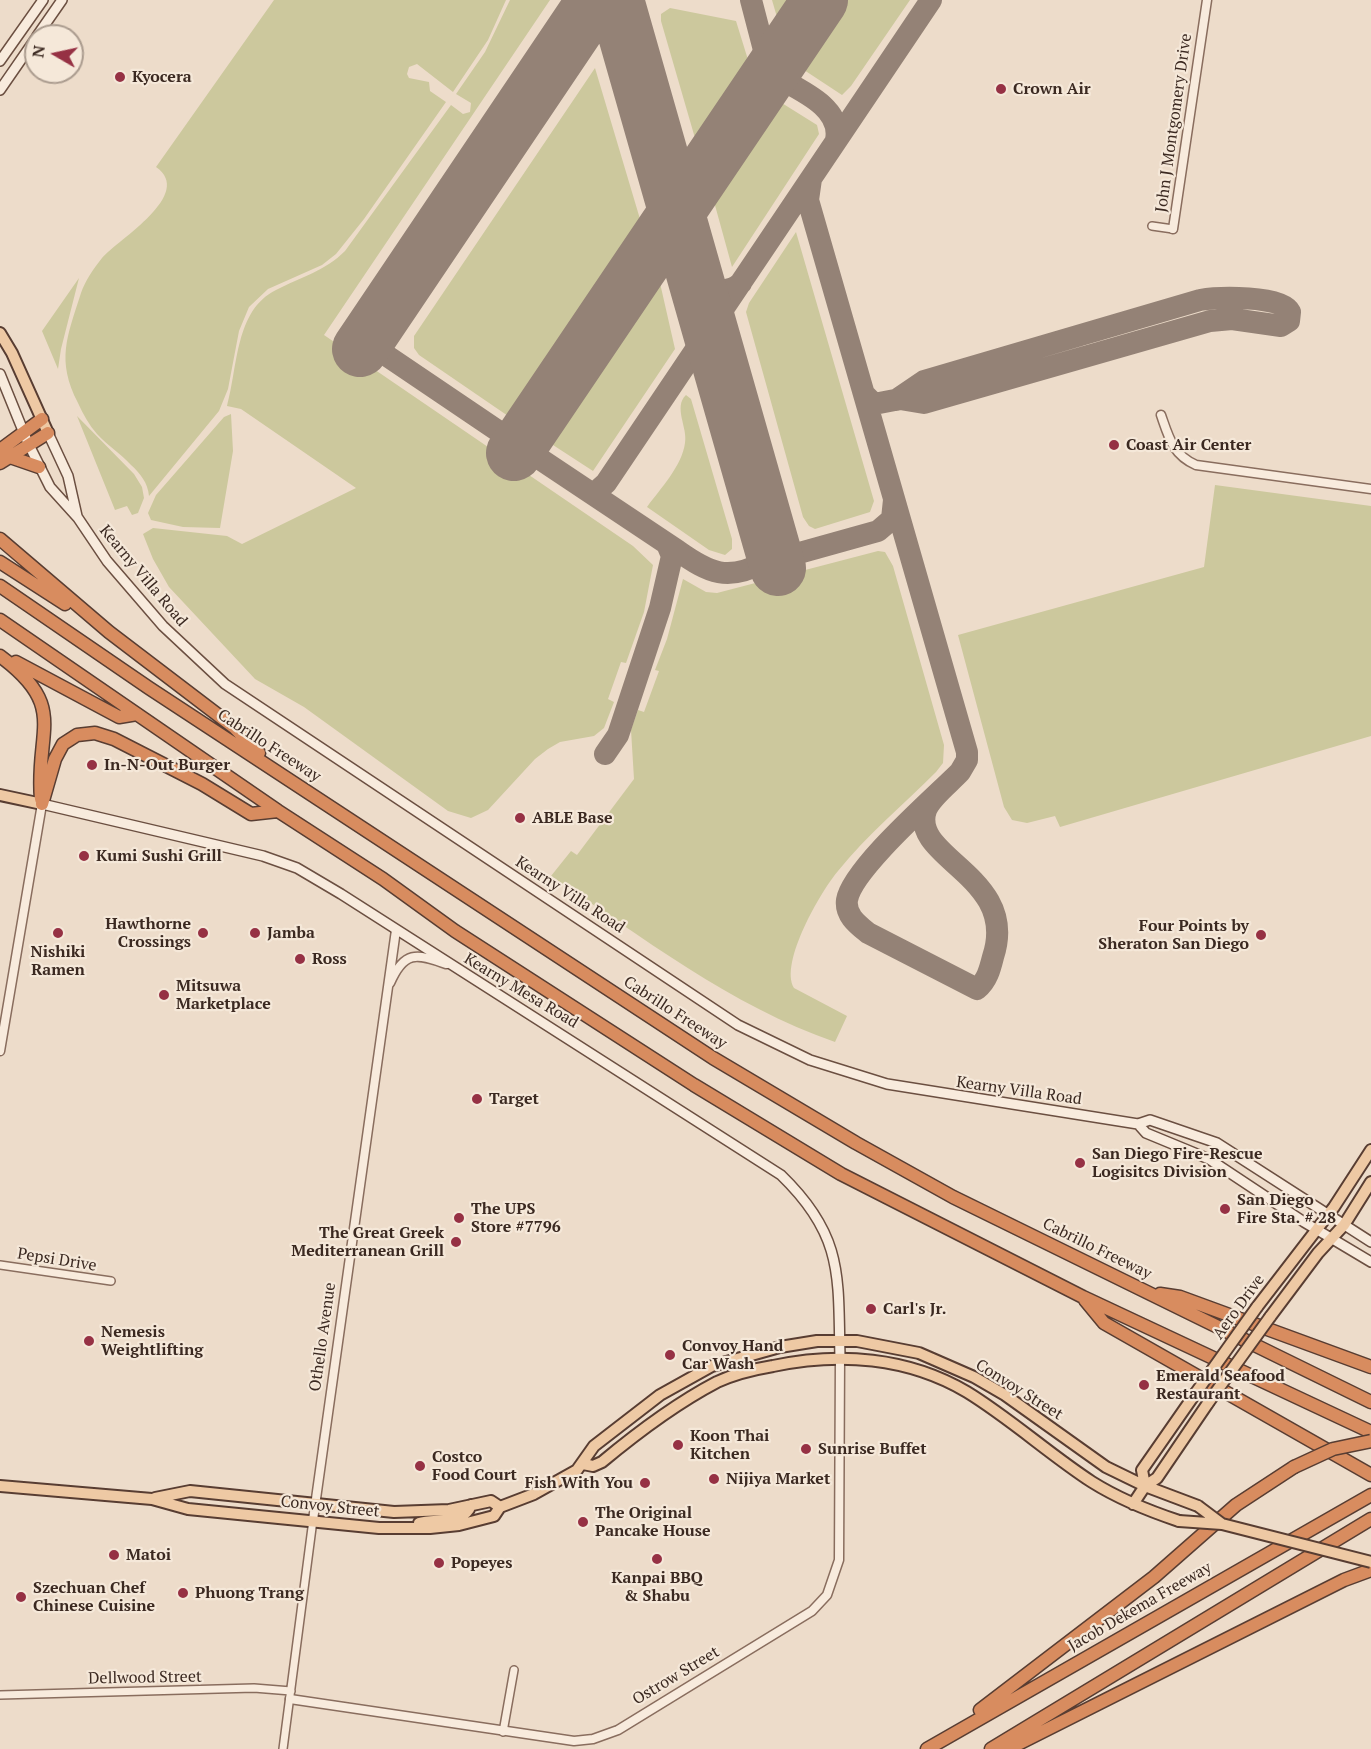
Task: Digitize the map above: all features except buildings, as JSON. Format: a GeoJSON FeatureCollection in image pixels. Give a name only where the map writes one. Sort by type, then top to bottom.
{"type":"FeatureCollection","features":[{"type":"Feature","properties":{"kind":"highway"},"geometry":{"type":"LineString","coordinates":[[3,457],[26,438],[42,419]]}},
{"type":"Feature","properties":{"kind":"highway"},"geometry":{"type":"LineString","coordinates":[[26,438],[48,433]]}},
{"type":"Feature","properties":{"kind":"highway"},"geometry":{"type":"LineString","coordinates":[[3,457],[39,466]]}},
{"type":"Feature","properties":{"kind":"highway"},"geometry":{"type":"LineString","coordinates":[[0,539],[109,632],[235,728],[272,766]]}},
{"type":"Feature","properties":{"kind":"highway"},"geometry":{"type":"LineString","coordinates":[[0,562],[109,632]]}},
{"type":"Feature","properties":{"kind":"highway","name":"Cabrillo Freeway"},"geometry":{"type":"LineString","coordinates":[[0,586],[149,688],[272,766],[713,1058],[855,1143],[953,1197],[1371,1402]]}},
{"type":"Feature","properties":{"kind":"highway"},"geometry":{"type":"LineString","coordinates":[[0,620],[278,811],[383,879],[455,931],[841,1174],[1083,1297],[1371,1432]]}},
{"type":"Feature","properties":{"kind":"highway"},"geometry":{"type":"LineString","coordinates":[[0,652],[119,717],[137,714]]}},
{"type":"Feature","properties":{"kind":"highway"},"geometry":{"type":"LineString","coordinates":[[0,656],[29,681],[43,702],[46,719],[39,769],[42,804]]}},
{"type":"Feature","properties":{"kind":"highway"},"geometry":{"type":"LineString","coordinates":[[42,804],[55,759],[63,744],[77,735],[95,733],[114,739],[202,784],[251,814],[278,811]]}},
{"type":"Feature","properties":{"kind":"highway"},"geometry":{"type":"LineString","coordinates":[[1147,1292],[1180,1297],[1371,1367]]}},
{"type":"Feature","properties":{"kind":"highway"},"geometry":{"type":"LineString","coordinates":[[1083,1297],[1104,1323],[1371,1475]]}},
{"type":"Feature","properties":{"kind":"highway"},"geometry":{"type":"LineString","coordinates":[[930,1747],[1137,1590],[1236,1505],[1294,1467],[1332,1449],[1371,1441]]}},
{"type":"Feature","properties":{"kind":"highway","name":"Jacob Dekema Freeway"},"geometry":{"type":"LineString","coordinates":[[930,1747],[1371,1495]]}},
{"type":"Feature","properties":{"kind":"highway"},"geometry":{"type":"LineString","coordinates":[[991,1749],[1371,1519]]}},
{"type":"Feature","properties":{"kind":"highway"},"geometry":{"type":"LineString","coordinates":[[1008,1749],[1344,1580],[1371,1570]]}},
{"type":"Feature","properties":{"kind":"main road"},"geometry":{"type":"LineString","coordinates":[[0,61],[43,0]]}},
{"type":"Feature","properties":{"kind":"main road"},"geometry":{"type":"LineString","coordinates":[[46,24],[62,0]]}},
{"type":"Feature","properties":{"kind":"main road"},"geometry":{"type":"LineString","coordinates":[[0,90],[24,56]]}},
{"type":"Feature","properties":{"kind":"main road","name":"Kearny Villa Road"},"geometry":{"type":"LineString","coordinates":[[0,333],[12,352],[68,476],[78,518]]}},
{"type":"Feature","properties":{"kind":"main road","name":"Kearny Villa Road"},"geometry":{"type":"LineString","coordinates":[[0,374],[26,438],[50,487],[78,518],[107,561],[163,626],[225,684],[738,1025],[810,1060],[887,1084],[1138,1124],[1150,1120],[1217,1143],[1371,1242]]}},
{"type":"Feature","properties":{"kind":"main road"},"geometry":{"type":"LineString","coordinates":[[0,795],[42,804]]}},
{"type":"Feature","properties":{"kind":"main road","name":"Kearny Mesa Road"},"geometry":{"type":"LineString","coordinates":[[42,804],[277,861],[297,868],[451,966],[517,1004],[781,1175],[805,1198],[826,1234],[837,1274],[840,1358]]}},
{"type":"Feature","properties":{"kind":"main road","name":"Kearny Villa Road"},"geometry":{"type":"LineString","coordinates":[[1138,1124],[1146,1133],[1209,1159],[1316,1230],[1371,1262]]}},
{"type":"Feature","properties":{"kind":"main road","name":"Aero Drive"},"geometry":{"type":"LineString","coordinates":[[1144,1486],[1142,1470],[1257,1307],[1328,1216],[1371,1150]]}},
{"type":"Feature","properties":{"kind":"main road","name":"Aero Drive"},"geometry":{"type":"LineString","coordinates":[[1133,1504],[1144,1486],[1157,1478],[1270,1317],[1344,1225],[1371,1182]]}},
{"type":"Feature","properties":{"kind":"main road","name":"Convoy Street"},"geometry":{"type":"LineString","coordinates":[[583,1464],[586,1453],[660,1395],[712,1366],[779,1347],[839,1341],[894,1346],[919,1353],[974,1377],[1005,1395],[1106,1467],[1144,1486],[1198,1506],[1222,1524]]}},
{"type":"Feature","properties":{"kind":"main road","name":"Convoy Street"},"geometry":{"type":"LineString","coordinates":[[0,1486],[152,1499],[188,1509],[380,1528],[441,1527],[474,1522],[494,1516],[501,1507],[534,1494],[583,1464],[593,1466],[602,1462],[669,1409],[719,1381],[782,1364],[857,1358],[898,1365],[965,1391],[1093,1482],[1133,1504],[1179,1521],[1222,1524]]}},
{"type":"Feature","properties":{"kind":"main road","name":"Convoy Street"},"geometry":{"type":"LineString","coordinates":[[152,1499],[190,1491],[315,1502],[394,1512],[450,1510],[490,1501],[501,1507]]}},
{"type":"Feature","properties":{"kind":"main road"},"geometry":{"type":"LineString","coordinates":[[410,1527],[421,1522],[461,1517],[468,1512],[471,1504]]}},
{"type":"Feature","properties":{"kind":"main road"},"geometry":{"type":"LineString","coordinates":[[1222,1524],[1371,1562]]}},
{"type":"Feature","properties":{"kind":"street","name":"John J Montgomery Drive"},"geometry":{"type":"LineString","coordinates":[[1152,226],[1173,229],[1207,0]]}},
{"type":"Feature","properties":{"kind":"street"},"geometry":{"type":"LineString","coordinates":[[1161,415],[1171,446],[1178,454],[1196,465],[1371,489]]}},
{"type":"Feature","properties":{"kind":"street"},"geometry":{"type":"LineString","coordinates":[[0,1051],[42,804]]}},
{"type":"Feature","properties":{"kind":"street","name":"Othello Avenue"},"geometry":{"type":"LineString","coordinates":[[283,1749],[384,1001],[396,930]]}},
{"type":"Feature","properties":{"kind":"street"},"geometry":{"type":"LineString","coordinates":[[384,1001],[395,972],[407,959],[425,956],[451,966]]}},
{"type":"Feature","properties":{"kind":"street","name":"Pepsi Drive"},"geometry":{"type":"LineString","coordinates":[[0,1264],[111,1281]]}},
{"type":"Feature","properties":{"kind":"street","name":"Ostrow Street"},"geometry":{"type":"LineString","coordinates":[[290,1695],[503,1732],[574,1741],[593,1739],[618,1730],[812,1611],[827,1595],[839,1560],[840,1358]]}},
{"type":"Feature","properties":{"kind":"street"},"geometry":{"type":"LineString","coordinates":[[503,1732],[514,1670]]}},
{"type":"Feature","properties":{"kind":"street","name":"Dellwood Street"},"geometry":{"type":"LineString","coordinates":[[0,1695],[254,1688],[290,1695]]}},
{"type":"Feature","properties":{"kind":"shaded area"},"geometry":{"type":"Polygon","coordinates":[[[274,0],[506,0],[488,40],[453,92],[417,64],[409,67],[407,74],[409,78],[429,82],[430,91],[446,102],[364,219],[336,254],[322,265],[268,289],[249,307],[239,331],[228,389],[219,411],[149,496],[140,475],[97,434],[82,411],[67,374],[68,336],[81,293],[93,270],[102,258],[150,216],[161,203],[166,190],[166,178],[156,167],[274,0]]]}},
{"type":"Feature","properties":{"kind":"shaded area"},"geometry":{"type":"Polygon","coordinates":[[[510,0],[550,0],[324,335],[633,546],[653,565],[644,612],[626,663],[621,662],[608,699],[614,702],[604,728],[594,736],[560,742],[548,749],[535,759],[488,810],[471,818],[448,811],[304,707],[255,679],[169,587],[153,559],[143,534],[153,528],[227,536],[242,544],[356,488],[241,409],[227,406],[245,325],[263,299],[276,290],[321,269],[345,251],[451,105],[463,114],[470,112],[471,103],[456,94],[485,52],[510,0]]]}},
{"type":"Feature","properties":{"kind":"shaded area"},"geometry":{"type":"Polygon","coordinates":[[[772,0],[794,0],[779,24],[772,0]]]}},
{"type":"Feature","properties":{"kind":"shaded area"},"geometry":{"type":"Polygon","coordinates":[[[846,0],[910,0],[851,86],[842,95],[804,70],[803,66],[846,0]]]}},
{"type":"Feature","properties":{"kind":"shaded area"},"geometry":{"type":"Polygon","coordinates":[[[670,8],[736,21],[749,63],[697,145],[661,21],[661,14],[670,8]]]}},
{"type":"Feature","properties":{"kind":"shaded area"},"geometry":{"type":"Polygon","coordinates":[[[595,68],[640,219],[639,229],[511,418],[419,355],[414,348],[414,336],[595,68]]]}},
{"type":"Feature","properties":{"kind":"shaded area"},"geometry":{"type":"Polygon","coordinates":[[[777,100],[817,125],[819,134],[732,267],[713,198],[777,100]]]}},
{"type":"Feature","properties":{"kind":"shaded area"},"geometry":{"type":"Polygon","coordinates":[[[796,232],[874,501],[870,512],[815,529],[809,526],[803,517],[746,312],[749,303],[796,232]]]}},
{"type":"Feature","properties":{"kind":"shaded area"},"geometry":{"type":"Polygon","coordinates":[[[79,278],[61,349],[58,369],[42,331],[79,278]]]}},
{"type":"Feature","properties":{"kind":"shaded area"},"geometry":{"type":"Polygon","coordinates":[[[654,280],[660,283],[675,349],[593,471],[553,445],[550,439],[654,280]]]}},
{"type":"Feature","properties":{"kind":"shaded area"},"geometry":{"type":"Polygon","coordinates":[[[686,395],[691,399],[732,539],[732,549],[725,555],[709,550],[647,507],[670,477],[683,452],[685,437],[681,405],[686,395]]]}},
{"type":"Feature","properties":{"kind":"shaded area"},"geometry":{"type":"Polygon","coordinates":[[[231,414],[233,451],[220,528],[183,527],[151,520],[148,513],[156,495],[224,417],[231,414]]]}},
{"type":"Feature","properties":{"kind":"shaded area"},"geometry":{"type":"Polygon","coordinates":[[[77,416],[134,474],[142,487],[144,498],[138,513],[132,515],[127,506],[115,510],[77,416]]]}},
{"type":"Feature","properties":{"kind":"shaded area"},"geometry":{"type":"Polygon","coordinates":[[[1215,485],[1371,506],[1371,736],[1060,827],[1055,816],[1027,823],[1012,820],[1004,807],[958,635],[1204,567],[1215,485]]]}},
{"type":"Feature","properties":{"kind":"shaded area"},"geometry":{"type":"Polygon","coordinates":[[[878,551],[885,552],[893,566],[944,745],[943,763],[838,871],[813,910],[797,945],[792,962],[791,977],[794,988],[847,1016],[835,1042],[797,1027],[723,989],[551,876],[571,851],[577,855],[634,779],[631,730],[638,710],[644,712],[659,671],[655,670],[667,639],[683,579],[706,592],[717,593],[878,551]]]}},
{"type":"Feature","properties":{"kind":"taxiway"},"geometry":{"type":"LineString","coordinates":[[585,15],[597,0]]}},
{"type":"Feature","properties":{"kind":"taxiway"},"geometry":{"type":"LineString","coordinates":[[624,27],[625,12],[631,0]]}},
{"type":"Feature","properties":{"kind":"taxiway"},"geometry":{"type":"LineString","coordinates":[[751,0],[770,73],[825,107],[836,128],[836,140]]}},
{"type":"Feature","properties":{"kind":"taxiway"},"geometry":{"type":"LineString","coordinates":[[590,492],[597,491],[606,483],[931,0]]}},
{"type":"Feature","properties":{"kind":"taxiway"},"geometry":{"type":"LineString","coordinates":[[811,179],[808,200],[967,752],[967,760],[960,772]]}},
{"type":"Feature","properties":{"kind":"taxiway"},"geometry":{"type":"LineString","coordinates":[[692,267],[701,280],[713,288],[727,290],[741,283]]}},
{"type":"Feature","properties":{"kind":"taxiway"},"geometry":{"type":"LineString","coordinates":[[864,394],[874,404],[900,399],[924,403],[1210,321],[1232,319],[1281,326],[1289,321],[1290,312],[1285,306],[1249,298],[1200,300],[924,381],[896,400]]}},
{"type":"Feature","properties":{"kind":"taxiway"},"geometry":{"type":"LineString","coordinates":[[365,341],[507,437],[516,438],[529,431]]}},
{"type":"Feature","properties":{"kind":"taxiway"},"geometry":{"type":"LineString","coordinates":[[529,431],[526,441],[528,451],[678,551],[675,553]]}},
{"type":"Feature","properties":{"kind":"taxiway"},"geometry":{"type":"LineString","coordinates":[[678,551],[709,569],[729,573],[740,572],[764,562],[771,550],[770,537],[780,552],[792,555],[878,531],[892,519],[894,500]]}},
{"type":"Feature","properties":{"kind":"taxiway"},"geometry":{"type":"LineString","coordinates":[[605,754],[618,735],[660,608],[672,556],[667,544]]}},
{"type":"Feature","properties":{"kind":"taxiway"},"geometry":{"type":"LineString","coordinates":[[960,772],[929,805],[926,810],[925,827],[933,842],[979,888],[992,907],[997,929],[993,957],[986,979],[977,989],[868,933],[853,919],[847,905],[852,887],[878,852],[960,772]]}},
{"type":"Feature","properties":{"kind":"runway"},"geometry":{"type":"LineString","coordinates":[[360,349],[595,0]]}},
{"type":"Feature","properties":{"kind":"runway"},"geometry":{"type":"LineString","coordinates":[[616,0],[778,568]]}},
{"type":"Feature","properties":{"kind":"runway"},"geometry":{"type":"LineString","coordinates":[[514,453],[820,0]]}},
{"type":"Feature","properties":{"kind":"place","name":"Kyocera"},"geometry":{"type":"Point","coordinates":[120,77]}},
{"type":"Feature","properties":{"kind":"place","name":"Crown Air"},"geometry":{"type":"Point","coordinates":[1001,89]}},
{"type":"Feature","properties":{"kind":"place","name":"Coast Air Center"},"geometry":{"type":"Point","coordinates":[1114,445]}},
{"type":"Feature","properties":{"kind":"place","name":"In-N-Out Burger"},"geometry":{"type":"Point","coordinates":[92,765]}},
{"type":"Feature","properties":{"kind":"place","name":"ABLE Base"},"geometry":{"type":"Point","coordinates":[520,818]}},
{"type":"Feature","properties":{"kind":"place","name":"Kumi Sushi Grill"},"geometry":{"type":"Point","coordinates":[84,856]}},
{"type":"Feature","properties":{"kind":"place","name":"Nishiki Ramen"},"geometry":{"type":"Point","coordinates":[58,933]}},
{"type":"Feature","properties":{"kind":"place","name":"Hawthorne Crossings"},"geometry":{"type":"Point","coordinates":[203,933]}},
{"type":"Feature","properties":{"kind":"place","name":"Jamba"},"geometry":{"type":"Point","coordinates":[255,933]}},
{"type":"Feature","properties":{"kind":"place","name":"Four Points by Sheraton San Diego"},"geometry":{"type":"Point","coordinates":[1261,935]}},
{"type":"Feature","properties":{"kind":"place","name":"Ross"},"geometry":{"type":"Point","coordinates":[300,959]}},
{"type":"Feature","properties":{"kind":"place","name":"Mitsuwa Marketplace"},"geometry":{"type":"Point","coordinates":[164,995]}},
{"type":"Feature","properties":{"kind":"place","name":"Target"},"geometry":{"type":"Point","coordinates":[477,1099]}},
{"type":"Feature","properties":{"kind":"place","name":"San Diego Fire-Rescue Logisitcs Division"},"geometry":{"type":"Point","coordinates":[1080,1163]}},
{"type":"Feature","properties":{"kind":"place","name":"San Diego Fire Sta. # 28"},"geometry":{"type":"Point","coordinates":[1225,1209]}},
{"type":"Feature","properties":{"kind":"place","name":"The UPS Store #7796"},"geometry":{"type":"Point","coordinates":[459,1218]}},
{"type":"Feature","properties":{"kind":"place","name":"The Great Greek Mediterranean Grill"},"geometry":{"type":"Point","coordinates":[456,1242]}},
{"type":"Feature","properties":{"kind":"place","name":"Carl's Jr."},"geometry":{"type":"Point","coordinates":[871,1309]}},
{"type":"Feature","properties":{"kind":"place","name":"Nemesis Weightlifting"},"geometry":{"type":"Point","coordinates":[89,1341]}},
{"type":"Feature","properties":{"kind":"place","name":"Convoy Hand Car Wash"},"geometry":{"type":"Point","coordinates":[670,1355]}},
{"type":"Feature","properties":{"kind":"place","name":"Emerald Seafood Restaurant"},"geometry":{"type":"Point","coordinates":[1144,1385]}},
{"type":"Feature","properties":{"kind":"place","name":"Koon Thai Kitchen"},"geometry":{"type":"Point","coordinates":[678,1445]}},
{"type":"Feature","properties":{"kind":"place","name":"Sunrise Buffet"},"geometry":{"type":"Point","coordinates":[806,1449]}},
{"type":"Feature","properties":{"kind":"place","name":"Costco Food Court"},"geometry":{"type":"Point","coordinates":[420,1466]}},
{"type":"Feature","properties":{"kind":"place","name":"Nijiya Market"},"geometry":{"type":"Point","coordinates":[714,1479]}},
{"type":"Feature","properties":{"kind":"place","name":"Fish With You"},"geometry":{"type":"Point","coordinates":[645,1483]}},
{"type":"Feature","properties":{"kind":"place","name":"The Original Pancake House"},"geometry":{"type":"Point","coordinates":[583,1522]}},
{"type":"Feature","properties":{"kind":"place","name":"Matoi"},"geometry":{"type":"Point","coordinates":[114,1555]}},
{"type":"Feature","properties":{"kind":"place","name":"Kanpai BBQ & Shabu"},"geometry":{"type":"Point","coordinates":[657,1559]}},
{"type":"Feature","properties":{"kind":"place","name":"Popeyes"},"geometry":{"type":"Point","coordinates":[439,1563]}},
{"type":"Feature","properties":{"kind":"place","name":"Phuong Trang"},"geometry":{"type":"Point","coordinates":[183,1593]}},
{"type":"Feature","properties":{"kind":"place","name":"Szechuan Chef Chinese Cuisine"},"geometry":{"type":"Point","coordinates":[21,1597]}}]}
